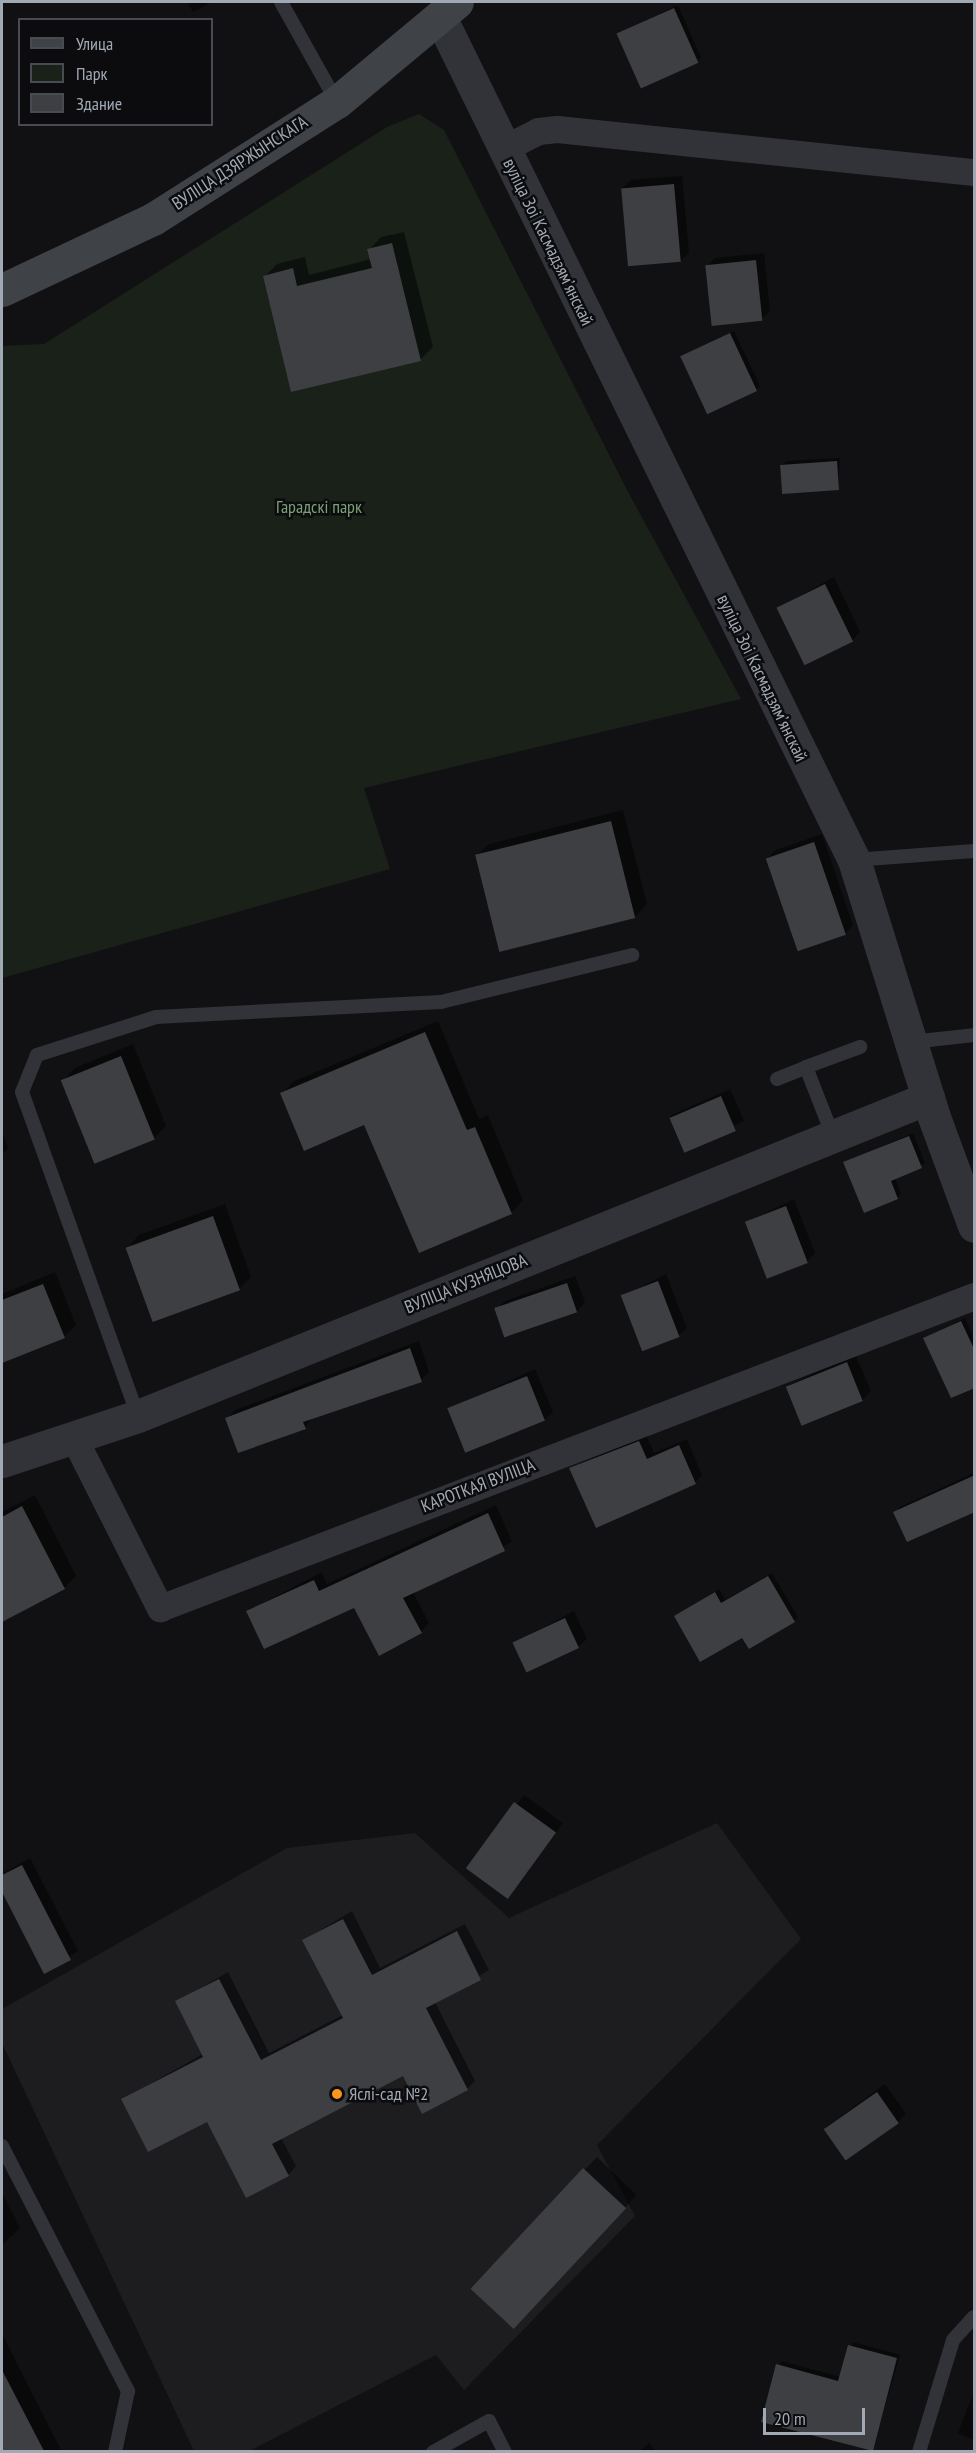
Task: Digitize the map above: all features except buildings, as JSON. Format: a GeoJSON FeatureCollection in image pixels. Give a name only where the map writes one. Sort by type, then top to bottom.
{"type":"FeatureCollection","features":[{"type":"Feature","properties":{"kind":"main road","name":"ВУЛІЦА ДЗЯРЖЫНСКАГА"},"geometry":{"type":"LineString","coordinates":[[2,290],[153,219],[337,102],[449,10]]}},
{"type":"Feature","properties":{"kind":"street","name":"вуліца Зоі Касмадзямʼянскай"},"geometry":{"type":"LineString","coordinates":[[449,10],[503,149],[854,860],[928,1098],[975,1226]]}},
{"type":"Feature","properties":{"kind":"street","name":"вуліца Зоі Касмадзямʼянскай"},"geometry":{"type":"LineString","coordinates":[[503,149],[538,131],[557,129],[975,172]]}},
{"type":"Feature","properties":{"kind":"street","name":"ВУЛІЦА КУЗНЯЦОВА"},"geometry":{"type":"LineString","coordinates":[[2,1461],[138,1416],[928,1098]]}},
{"type":"Feature","properties":{"kind":"street","name":"КАРОТКАЯ ВУЛІЦА"},"geometry":{"type":"LineString","coordinates":[[74,1438],[160,1608],[975,1296]]}},
{"type":"Feature","properties":{"kind":"lane"},"geometry":{"type":"LineString","coordinates":[[282,2],[337,102]]}},
{"type":"Feature","properties":{"kind":"lane"},"geometry":{"type":"LineString","coordinates":[[854,860],[975,850]]}},
{"type":"Feature","properties":{"kind":"lane"},"geometry":{"type":"LineString","coordinates":[[138,1416],[22,1092],[37,1055],[156,1017],[441,1002],[632,955]]}},
{"type":"Feature","properties":{"kind":"lane"},"geometry":{"type":"LineString","coordinates":[[911,1042],[975,1035]]}},
{"type":"Feature","properties":{"kind":"lane"},"geometry":{"type":"LineString","coordinates":[[777,1079],[860,1047]]}},
{"type":"Feature","properties":{"kind":"lane"},"geometry":{"type":"LineString","coordinates":[[806,1068],[833,1136]]}},
{"type":"Feature","properties":{"kind":"lane"},"geometry":{"type":"LineString","coordinates":[[2,2146],[129,2391],[115,2451]]}},
{"type":"Feature","properties":{"kind":"lane"},"geometry":{"type":"LineString","coordinates":[[919,2451],[953,2340],[975,2317]]}},
{"type":"Feature","properties":{"kind":"lane"},"geometry":{"type":"LineString","coordinates":[[433,2451],[489,2421],[505,2451]]}},
{"type":"Feature","properties":{"kind":"shaded area","name":"Яслі-сад №2"},"geometry":{"type":"Polygon","coordinates":[[[717,1823],[801,1939],[597,2145],[635,2216],[464,2390],[436,2355],[249,2451],[194,2451],[2,2043],[2,2009],[287,1848],[415,1833],[509,1918],[717,1823]]]}},
{"type":"Feature","properties":{"kind":"green space","name":"Гарадскі парк"},"geometry":{"type":"Polygon","coordinates":[[[419,114],[444,130],[627,490],[741,699],[364,788],[390,869],[2,978],[2,346],[44,344],[387,127],[419,114]]]}},
{"type":"Feature","properties":{"kind":"place","name":"Яслі-сад №2"},"geometry":{"type":"Point","coordinates":[337,2094]}}]}
